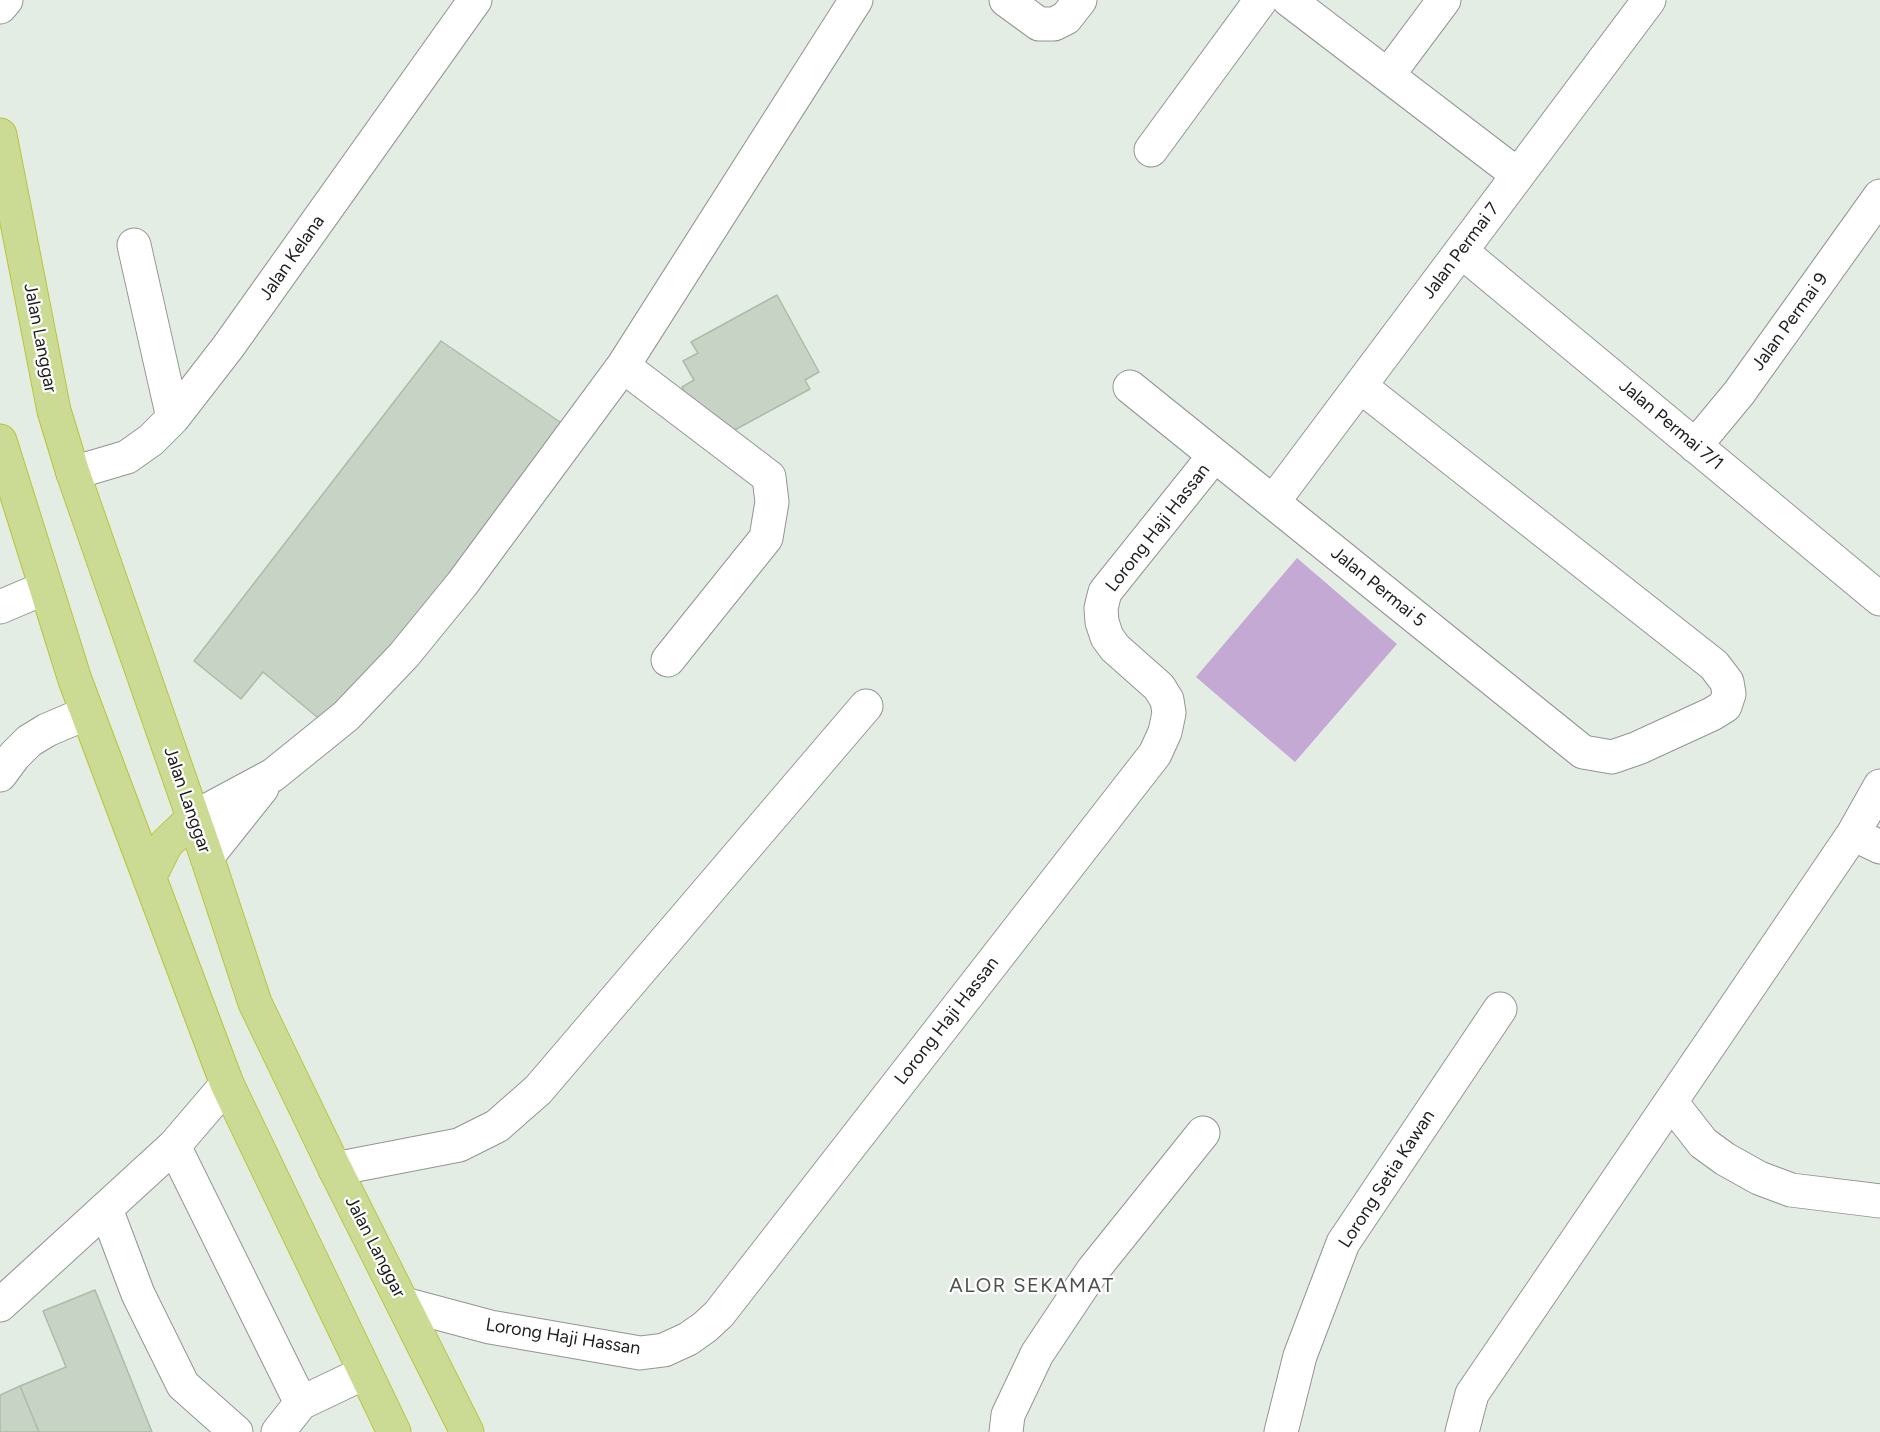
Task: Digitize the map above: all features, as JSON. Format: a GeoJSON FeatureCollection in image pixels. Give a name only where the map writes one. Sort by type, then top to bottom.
{"type":"FeatureCollection","features":[{"type":"Feature","properties":{"kind":"highway","name":"Jalan Langgar"},"geometry":{"type":"LineString","coordinates":[[0,135],[54,411],[73,473],[207,857],[255,1003],[335,1169],[467,1432]]}},
{"type":"Feature","properties":{"kind":"highway"},"geometry":{"type":"LineString","coordinates":[[0,441],[45,588],[87,713],[227,1084],[394,1432]]}},
{"type":"Feature","properties":{"kind":"highway"},"geometry":{"type":"LineString","coordinates":[[150,876],[166,844],[193,818]]}},
{"type":"Feature","properties":{"kind":"street"},"geometry":{"type":"LineString","coordinates":[[0,7],[6,0]]}},
{"type":"Feature","properties":{"kind":"street","name":"Jalan Kelana"},"geometry":{"type":"LineString","coordinates":[[73,473],[127,457],[151,440],[173,418],[228,346],[475,0]]}},
{"type":"Feature","properties":{"kind":"street"},"geometry":{"type":"LineString","coordinates":[[193,818],[273,775],[346,716],[404,655],[475,567],[623,366],[856,0]]}},
{"type":"Feature","properties":{"kind":"street"},"geometry":{"type":"LineString","coordinates":[[1006,0],[1039,24],[1054,24],[1066,18],[1080,0]]}},
{"type":"Feature","properties":{"kind":"street"},"geometry":{"type":"LineString","coordinates":[[1151,150],[1261,0]]}},
{"type":"Feature","properties":{"kind":"street"},"geometry":{"type":"LineString","coordinates":[[1289,0],[1518,175]]}},
{"type":"Feature","properties":{"kind":"street"},"geometry":{"type":"LineString","coordinates":[[1388,75],[1444,0]]}},
{"type":"Feature","properties":{"kind":"street","name":"Jalan Permai 7"},"geometry":{"type":"LineString","coordinates":[[1273,502],[1649,0]]}},
{"type":"Feature","properties":{"kind":"street","name":"Jalan Permai 9"},"geometry":{"type":"LineString","coordinates":[[1695,446],[1739,393],[1880,196]]}},
{"type":"Feature","properties":{"kind":"street"},"geometry":{"type":"LineString","coordinates":[[134,246],[173,418]]}},
{"type":"Feature","properties":{"kind":"street","name":"Jalan Permai 7/1"},"geometry":{"type":"LineString","coordinates":[[1461,251],[1880,599]]}},
{"type":"Feature","properties":{"kind":"street"},"geometry":{"type":"LineString","coordinates":[[623,366],[769,477],[772,502],[766,538],[668,660]]}},
{"type":"Feature","properties":{"kind":"street","name":"Jalan Permai 5"},"geometry":{"type":"LineString","coordinates":[[1130,387],[1583,752],[1612,757],[1638,748],[1725,706],[1729,694],[1727,682],[1714,665],[1360,386]]}},
{"type":"Feature","properties":{"kind":"street","name":"Lorong Haji Hassan"},"geometry":{"type":"LineString","coordinates":[[404,1304],[490,1327],[639,1353],[664,1350],[688,1339],[719,1314],[1155,754],[1165,732],[1169,713],[1167,699],[1159,687],[1115,648],[1107,637],[1102,622],[1101,608],[1106,592],[1214,456]]}},
{"type":"Feature","properties":{"kind":"street"},"geometry":{"type":"LineString","coordinates":[[0,607],[45,588]]}},
{"type":"Feature","properties":{"kind":"street"},"geometry":{"type":"LineString","coordinates":[[335,1169],[459,1145],[497,1126],[538,1090],[866,706]]}},
{"type":"Feature","properties":{"kind":"street"},"geometry":{"type":"LineString","coordinates":[[0,775],[29,741],[47,730],[87,713]]}},
{"type":"Feature","properties":{"kind":"street"},"geometry":{"type":"LineString","coordinates":[[207,857],[273,775]]}},
{"type":"Feature","properties":{"kind":"street"},"geometry":{"type":"LineString","coordinates":[[1462,1432],[1472,1394],[1671,1102],[1866,841],[1880,786]]}},
{"type":"Feature","properties":{"kind":"street","name":"Lorong Setia Kawan"},"geometry":{"type":"LineString","coordinates":[[1281,1432],[1300,1356],[1343,1243],[1500,1009]]}},
{"type":"Feature","properties":{"kind":"street"},"geometry":{"type":"LineString","coordinates":[[0,1305],[174,1146],[227,1084]]}},
{"type":"Feature","properties":{"kind":"street"},"geometry":{"type":"LineString","coordinates":[[1671,1102],[1703,1143],[1725,1160],[1759,1178],[1791,1190],[1880,1201]]}},
{"type":"Feature","properties":{"kind":"street"},"geometry":{"type":"LineString","coordinates":[[1006,1432],[1008,1415],[1043,1345],[1093,1270],[1203,1133]]}},
{"type":"Feature","properties":{"kind":"street"},"geometry":{"type":"LineString","coordinates":[[174,1146],[301,1402]]}},
{"type":"Feature","properties":{"kind":"street"},"geometry":{"type":"LineString","coordinates":[[103,1211],[109,1217],[138,1294],[183,1385],[236,1432]]}},
{"type":"Feature","properties":{"kind":"street"},"geometry":{"type":"LineString","coordinates":[[278,1432],[301,1402],[364,1372]]}},
{"type":"Feature","properties":{"kind":"shaded area"},"geometry":{"type":"Polygon","coordinates":[[[1297,558],[1397,644],[1295,762],[1196,677],[1297,558]]]}},
{"type":"Feature","properties":{"kind":"building"},"geometry":{"type":"Polygon","coordinates":[[[777,295],[819,372],[805,380],[810,389],[720,438],[702,424],[682,387],[694,380],[683,361],[698,353],[691,342],[777,295]]]}},
{"type":"Feature","properties":{"kind":"building"},"geometry":{"type":"Polygon","coordinates":[[[441,341],[563,424],[408,631],[329,727],[263,672],[241,699],[194,661],[441,341]]]}},
{"type":"Feature","properties":{"kind":"building"},"geometry":{"type":"Polygon","coordinates":[[[95,1290],[152,1432],[39,1432],[20,1386],[66,1367],[43,1311],[95,1290]]]}},
{"type":"Feature","properties":{"kind":"building"},"geometry":{"type":"Polygon","coordinates":[[[20,1386],[39,1432],[0,1432],[0,1395],[20,1386]]]}},
{"type":"Feature","properties":{"kind":"district","name":"ALOR SEKAMAT"},"geometry":{"type":"Point","coordinates":[1032,1286]}}]}
